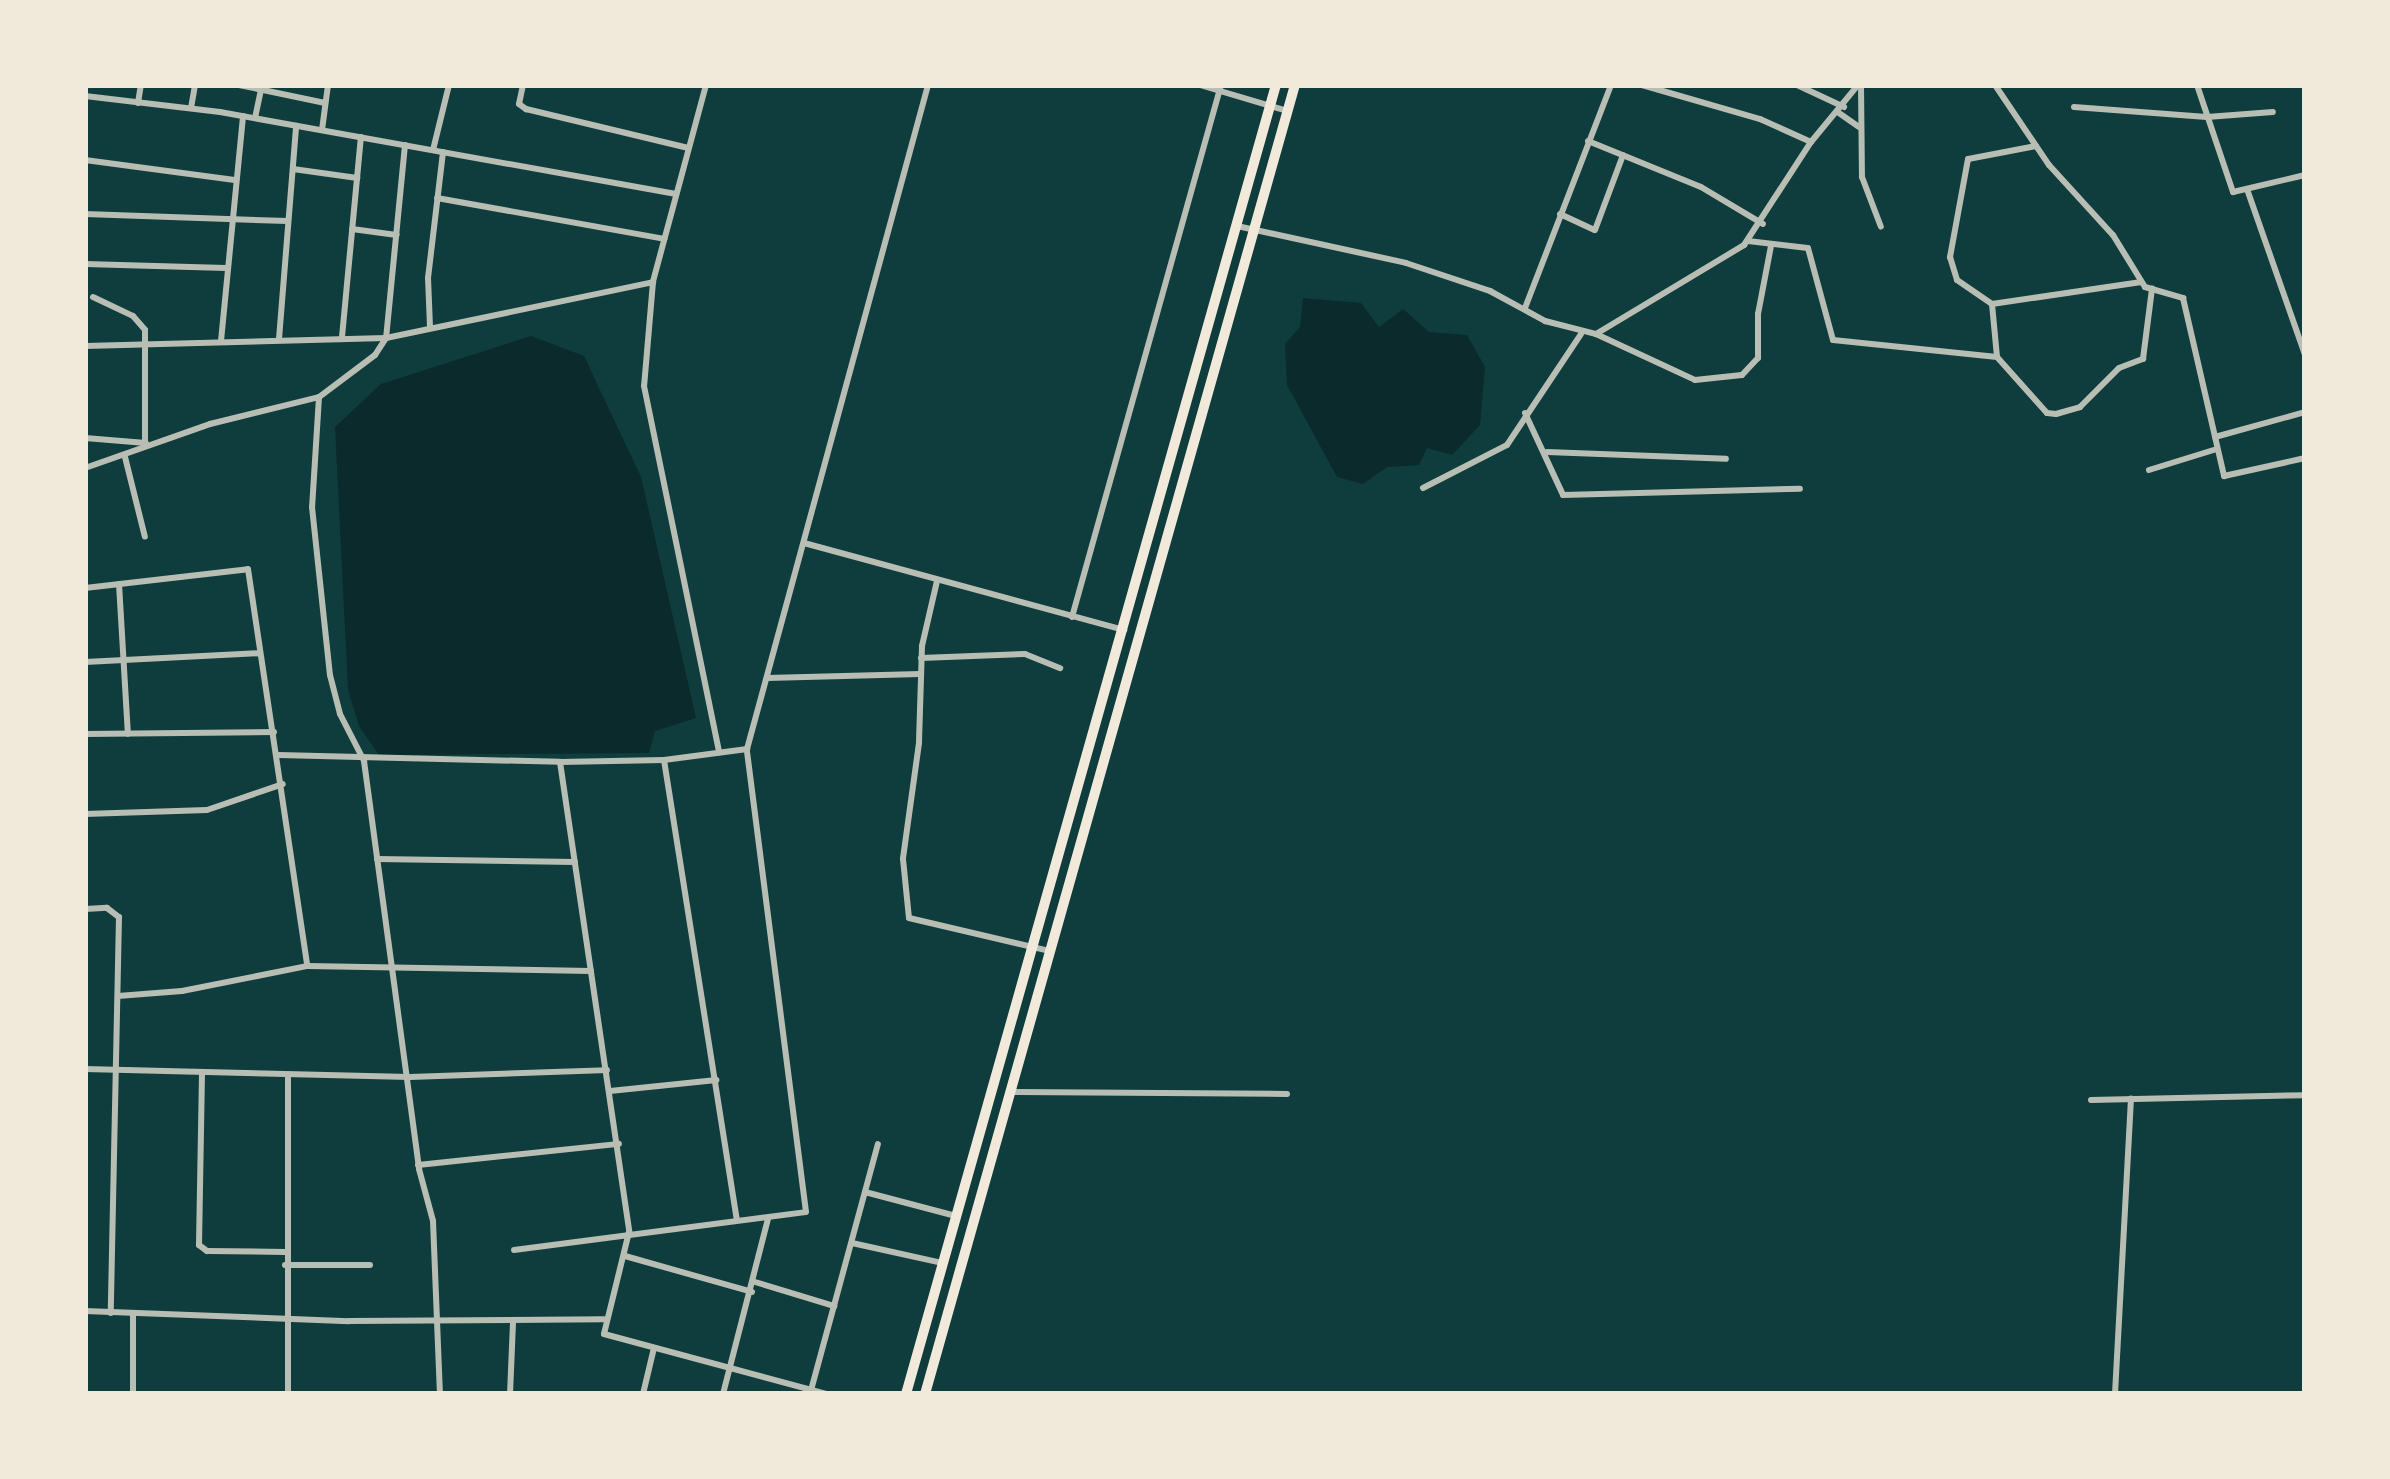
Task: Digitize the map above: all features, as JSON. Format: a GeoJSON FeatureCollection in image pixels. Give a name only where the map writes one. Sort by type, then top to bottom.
{"type":"FeatureCollection","features":[{"type":"Feature","properties":{"kind":"main road"},"geometry":{"type":"LineString","coordinates":[[906,1394],[1125,631],[1276,85]]}},
{"type":"Feature","properties":{"kind":"main road"},"geometry":{"type":"LineString","coordinates":[[925,1394],[1295,85]]}},
{"type":"Feature","properties":{"kind":"street"},"geometry":{"type":"LineString","coordinates":[[138,103],[141,85]]}},
{"type":"Feature","properties":{"kind":"street"},"geometry":{"type":"LineString","coordinates":[[191,108],[195,85]]}},
{"type":"Feature","properties":{"kind":"street"},"geometry":{"type":"LineString","coordinates":[[239,85],[325,103]]}},
{"type":"Feature","properties":{"kind":"street"},"geometry":{"type":"LineString","coordinates":[[322,130],[328,85]]}},
{"type":"Feature","properties":{"kind":"street"},"geometry":{"type":"LineString","coordinates":[[433,150],[449,85]]}},
{"type":"Feature","properties":{"kind":"street"},"geometry":{"type":"LineString","coordinates":[[523,85],[519,104],[526,109],[688,148]]}},
{"type":"Feature","properties":{"kind":"street"},"geometry":{"type":"LineString","coordinates":[[706,85],[653,282],[644,386],[719,752]]}},
{"type":"Feature","properties":{"kind":"street"},"geometry":{"type":"LineString","coordinates":[[514,1250],[738,1219],[802,1216],[808,1206],[747,749],[928,85]]}},
{"type":"Feature","properties":{"kind":"street"},"geometry":{"type":"LineString","coordinates":[[1200,85],[1288,111]]}},
{"type":"Feature","properties":{"kind":"street"},"geometry":{"type":"LineString","coordinates":[[1525,308],[1611,85]]}},
{"type":"Feature","properties":{"kind":"street"},"geometry":{"type":"LineString","coordinates":[[1644,85],[1760,118],[1811,142]]}},
{"type":"Feature","properties":{"kind":"street"},"geometry":{"type":"LineString","coordinates":[[1797,85],[1841,110],[1859,127]]}},
{"type":"Feature","properties":{"kind":"street"},"geometry":{"type":"LineString","coordinates":[[1596,334],[1748,242],[1811,142],[1859,85]]}},
{"type":"Feature","properties":{"kind":"street"},"geometry":{"type":"LineString","coordinates":[[1859,85],[1866,201],[1881,228]]}},
{"type":"Feature","properties":{"kind":"street"},"geometry":{"type":"LineString","coordinates":[[1995,85],[2036,146],[2113,236],[2142,282],[2152,290],[2183,298],[2217,449],[2228,477],[2305,458]]}},
{"type":"Feature","properties":{"kind":"street"},"geometry":{"type":"LineString","coordinates":[[2197,85],[2233,192],[2248,192],[2305,175]]}},
{"type":"Feature","properties":{"kind":"street"},"geometry":{"type":"LineString","coordinates":[[255,118],[262,88]]}},
{"type":"Feature","properties":{"kind":"street"},"geometry":{"type":"LineString","coordinates":[[1072,618],[1220,88]]}},
{"type":"Feature","properties":{"kind":"street"},"geometry":{"type":"LineString","coordinates":[[85,96],[243,116],[676,194]]}},
{"type":"Feature","properties":{"kind":"street"},"geometry":{"type":"LineString","coordinates":[[2074,108],[2208,117],[2273,112]]}},
{"type":"Feature","properties":{"kind":"street"},"geometry":{"type":"LineString","coordinates":[[221,341],[230,218],[243,116]]}},
{"type":"Feature","properties":{"kind":"street"},"geometry":{"type":"LineString","coordinates":[[279,339],[296,126]]}},
{"type":"Feature","properties":{"kind":"street"},"geometry":{"type":"LineString","coordinates":[[342,337],[361,137]]}},
{"type":"Feature","properties":{"kind":"street"},"geometry":{"type":"LineString","coordinates":[[1588,141],[1701,187],[1762,224]]}},
{"type":"Feature","properties":{"kind":"street"},"geometry":{"type":"LineString","coordinates":[[85,468],[157,446],[210,424],[319,397],[375,355],[386,338],[405,145]]}},
{"type":"Feature","properties":{"kind":"street"},"geometry":{"type":"LineString","coordinates":[[2036,146],[1972,156],[1965,164],[1951,266],[1974,297],[1992,304],[2142,282]]}},
{"type":"Feature","properties":{"kind":"street"},"geometry":{"type":"LineString","coordinates":[[430,327],[437,198],[444,152]]}},
{"type":"Feature","properties":{"kind":"street"},"geometry":{"type":"LineString","coordinates":[[1560,214],[1594,230],[1623,154]]}},
{"type":"Feature","properties":{"kind":"street"},"geometry":{"type":"LineString","coordinates":[[85,160],[235,180]]}},
{"type":"Feature","properties":{"kind":"street"},"geometry":{"type":"LineString","coordinates":[[292,169],[357,178]]}},
{"type":"Feature","properties":{"kind":"street"},"geometry":{"type":"LineString","coordinates":[[2248,192],[2305,355]]}},
{"type":"Feature","properties":{"kind":"street"},"geometry":{"type":"LineString","coordinates":[[437,198],[664,239]]}},
{"type":"Feature","properties":{"kind":"street"},"geometry":{"type":"LineString","coordinates":[[85,214],[288,220]]}},
{"type":"Feature","properties":{"kind":"street"},"geometry":{"type":"LineString","coordinates":[[1237,226],[1406,263],[1525,308],[1580,334],[1596,334],[1695,380],[1742,375],[1758,358],[1760,301],[1772,246]]}},
{"type":"Feature","properties":{"kind":"street"},"geometry":{"type":"LineString","coordinates":[[352,229],[397,235]]}},
{"type":"Feature","properties":{"kind":"street"},"geometry":{"type":"LineString","coordinates":[[1748,242],[1808,248],[1833,340],[1997,357]]}},
{"type":"Feature","properties":{"kind":"street"},"geometry":{"type":"LineString","coordinates":[[85,264],[226,268]]}},
{"type":"Feature","properties":{"kind":"street"},"geometry":{"type":"LineString","coordinates":[[85,346],[386,338],[653,282]]}},
{"type":"Feature","properties":{"kind":"street"},"geometry":{"type":"LineString","coordinates":[[1992,304],[1997,357],[2047,413],[2072,411],[2118,368],[2143,359],[2152,290]]}},
{"type":"Feature","properties":{"kind":"street"},"geometry":{"type":"LineString","coordinates":[[93,296],[133,316],[145,330],[145,442]]}},
{"type":"Feature","properties":{"kind":"street"},"geometry":{"type":"LineString","coordinates":[[1423,488],[1496,455],[1580,334]]}},
{"type":"Feature","properties":{"kind":"street"},"geometry":{"type":"LineString","coordinates":[[319,397],[314,556],[335,701],[364,761],[395,966],[418,1165],[433,1221],[440,1394]]}},
{"type":"Feature","properties":{"kind":"street"},"geometry":{"type":"LineString","coordinates":[[2214,436],[2305,412]]}},
{"type":"Feature","properties":{"kind":"street"},"geometry":{"type":"LineString","coordinates":[[1525,413],[1548,452],[1558,492],[1568,496],[1800,489]]}},
{"type":"Feature","properties":{"kind":"street"},"geometry":{"type":"LineString","coordinates":[[85,438],[157,446]]}},
{"type":"Feature","properties":{"kind":"street"},"geometry":{"type":"LineString","coordinates":[[2150,470],[2217,449]]}},
{"type":"Feature","properties":{"kind":"street"},"geometry":{"type":"LineString","coordinates":[[1548,452],[1726,458]]}},
{"type":"Feature","properties":{"kind":"street"},"geometry":{"type":"LineString","coordinates":[[125,457],[145,537]]}},
{"type":"Feature","properties":{"kind":"street"},"geometry":{"type":"LineString","coordinates":[[804,543],[1125,631]]}},
{"type":"Feature","properties":{"kind":"street"},"geometry":{"type":"LineString","coordinates":[[85,588],[248,569],[279,755],[306,966]]}},
{"type":"Feature","properties":{"kind":"street"},"geometry":{"type":"LineString","coordinates":[[937,582],[920,658],[919,743],[903,859],[909,918],[1050,951]]}},
{"type":"Feature","properties":{"kind":"street"},"geometry":{"type":"LineString","coordinates":[[118,584],[128,734]]}},
{"type":"Feature","properties":{"kind":"street"},"geometry":{"type":"LineString","coordinates":[[85,662],[260,653]]}},
{"type":"Feature","properties":{"kind":"street"},"geometry":{"type":"LineString","coordinates":[[920,658],[1025,654],[1060,668]]}},
{"type":"Feature","properties":{"kind":"street"},"geometry":{"type":"LineString","coordinates":[[767,678],[920,674]]}},
{"type":"Feature","properties":{"kind":"street"},"geometry":{"type":"LineString","coordinates":[[85,734],[274,732]]}},
{"type":"Feature","properties":{"kind":"street"},"geometry":{"type":"LineString","coordinates":[[279,755],[364,761],[560,762],[664,760],[747,749]]}},
{"type":"Feature","properties":{"kind":"street"},"geometry":{"type":"LineString","coordinates":[[664,760],[738,1219]]}},
{"type":"Feature","properties":{"kind":"street"},"geometry":{"type":"LineString","coordinates":[[560,762],[629,1232],[604,1319],[604,1334],[827,1394]]}},
{"type":"Feature","properties":{"kind":"street"},"geometry":{"type":"LineString","coordinates":[[85,814],[207,810],[283,784]]}},
{"type":"Feature","properties":{"kind":"street"},"geometry":{"type":"LineString","coordinates":[[376,859],[575,862]]}},
{"type":"Feature","properties":{"kind":"street"},"geometry":{"type":"LineString","coordinates":[[85,909],[107,908],[119,917],[111,1313]]}},
{"type":"Feature","properties":{"kind":"street"},"geometry":{"type":"LineString","coordinates":[[118,996],[182,991],[306,966],[590,971]]}},
{"type":"Feature","properties":{"kind":"street"},"geometry":{"type":"LineString","coordinates":[[85,1069],[410,1077],[607,1070]]}},
{"type":"Feature","properties":{"kind":"street"},"geometry":{"type":"LineString","coordinates":[[202,1073],[200,1244],[208,1251],[285,1252]]}},
{"type":"Feature","properties":{"kind":"street"},"geometry":{"type":"LineString","coordinates":[[288,1076],[284,1318],[288,1394]]}},
{"type":"Feature","properties":{"kind":"street"},"geometry":{"type":"LineString","coordinates":[[610,1091],[716,1080]]}},
{"type":"Feature","properties":{"kind":"street"},"geometry":{"type":"LineString","coordinates":[[1010,1092],[1287,1094]]}},
{"type":"Feature","properties":{"kind":"street"},"geometry":{"type":"LineString","coordinates":[[2092,1100],[2305,1096]]}},
{"type":"Feature","properties":{"kind":"street"},"geometry":{"type":"LineString","coordinates":[[2115,1394],[2131,1098]]}},
{"type":"Feature","properties":{"kind":"street"},"geometry":{"type":"LineString","coordinates":[[418,1165],[619,1144]]}},
{"type":"Feature","properties":{"kind":"street"},"geometry":{"type":"LineString","coordinates":[[811,1392],[878,1144]]}},
{"type":"Feature","properties":{"kind":"street"},"geometry":{"type":"LineString","coordinates":[[866,1192],[956,1216]]}},
{"type":"Feature","properties":{"kind":"street"},"geometry":{"type":"LineString","coordinates":[[723,1394],[768,1220]]}},
{"type":"Feature","properties":{"kind":"street"},"geometry":{"type":"LineString","coordinates":[[852,1243],[944,1264]]}},
{"type":"Feature","properties":{"kind":"street"},"geometry":{"type":"LineString","coordinates":[[625,1256],[752,1292]]}},
{"type":"Feature","properties":{"kind":"street"},"geometry":{"type":"LineString","coordinates":[[285,1264],[370,1265]]}},
{"type":"Feature","properties":{"kind":"street"},"geometry":{"type":"LineString","coordinates":[[755,1282],[834,1306]]}},
{"type":"Feature","properties":{"kind":"street"},"geometry":{"type":"LineString","coordinates":[[85,1311],[440,1322],[604,1319]]}},
{"type":"Feature","properties":{"kind":"street"},"geometry":{"type":"LineString","coordinates":[[133,1314],[133,1394]]}},
{"type":"Feature","properties":{"kind":"street"},"geometry":{"type":"LineString","coordinates":[[510,1394],[514,1322]]}},
{"type":"Feature","properties":{"kind":"street"},"geometry":{"type":"LineString","coordinates":[[643,1394],[654,1348]]}},
{"type":"Feature","properties":{"kind":"water"},"geometry":{"type":"Polygon","coordinates":[[[1303,298],[1361,303],[1379,327],[1403,309],[1429,332],[1467,335],[1485,367],[1480,425],[1452,455],[1427,448],[1419,465],[1387,467],[1363,484],[1337,477],[1287,385],[1285,344],[1300,327],[1303,298]]]}},
{"type":"Feature","properties":{"kind":"water"},"geometry":{"type":"Polygon","coordinates":[[[531,336],[584,356],[641,477],[696,718],[655,731],[649,753],[379,755],[359,726],[348,690],[335,427],[381,384],[531,336]]]}}]}
